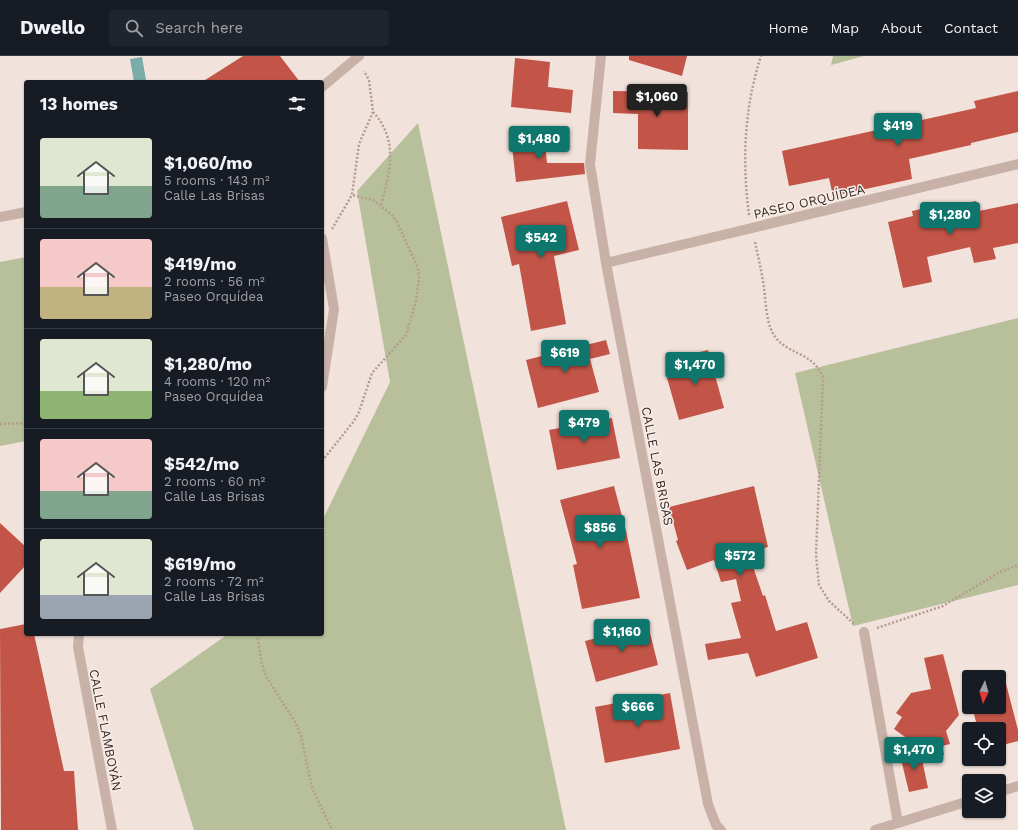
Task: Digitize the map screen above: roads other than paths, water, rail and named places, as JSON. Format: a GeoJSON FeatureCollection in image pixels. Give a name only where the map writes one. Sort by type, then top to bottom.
{"type":"FeatureCollection","features":[{"type":"Feature","properties":{"kind":"street","name":"CALLE LAS BRISAS"},"geometry":{"type":"LineString","coordinates":[[601,56],[590,164],[606,263],[708,804],[716,825],[721,830]]}},
{"type":"Feature","properties":{"kind":"street"},"geometry":{"type":"LineString","coordinates":[[324,85],[358,57]]}},
{"type":"Feature","properties":{"kind":"street","name":"PASEO ORQUÍDEA"},"geometry":{"type":"LineString","coordinates":[[606,263],[1018,164]]}},
{"type":"Feature","properties":{"kind":"street"},"geometry":{"type":"LineString","coordinates":[[0,217],[24,212]]}},
{"type":"Feature","properties":{"kind":"street"},"geometry":{"type":"LineString","coordinates":[[324,252],[334,309],[324,374]]}},
{"type":"Feature","properties":{"kind":"street"},"geometry":{"type":"LineString","coordinates":[[864,632],[898,823]]}},
{"type":"Feature","properties":{"kind":"street","name":"CALLE FLAMBOYÁN"},"geometry":{"type":"LineString","coordinates":[[79,636],[78,647],[112,830]]}},
{"type":"Feature","properties":{"kind":"street"},"geometry":{"type":"LineString","coordinates":[[1006,790],[1018,786]]}},
{"type":"Feature","properties":{"kind":"street"},"geometry":{"type":"LineString","coordinates":[[875,830],[962,803]]}},
{"type":"Feature","properties":{"kind":"water"},"geometry":{"type":"Polygon","coordinates":[[[142,57],[146,80],[134,80],[130,59],[142,57]]]}}]}
